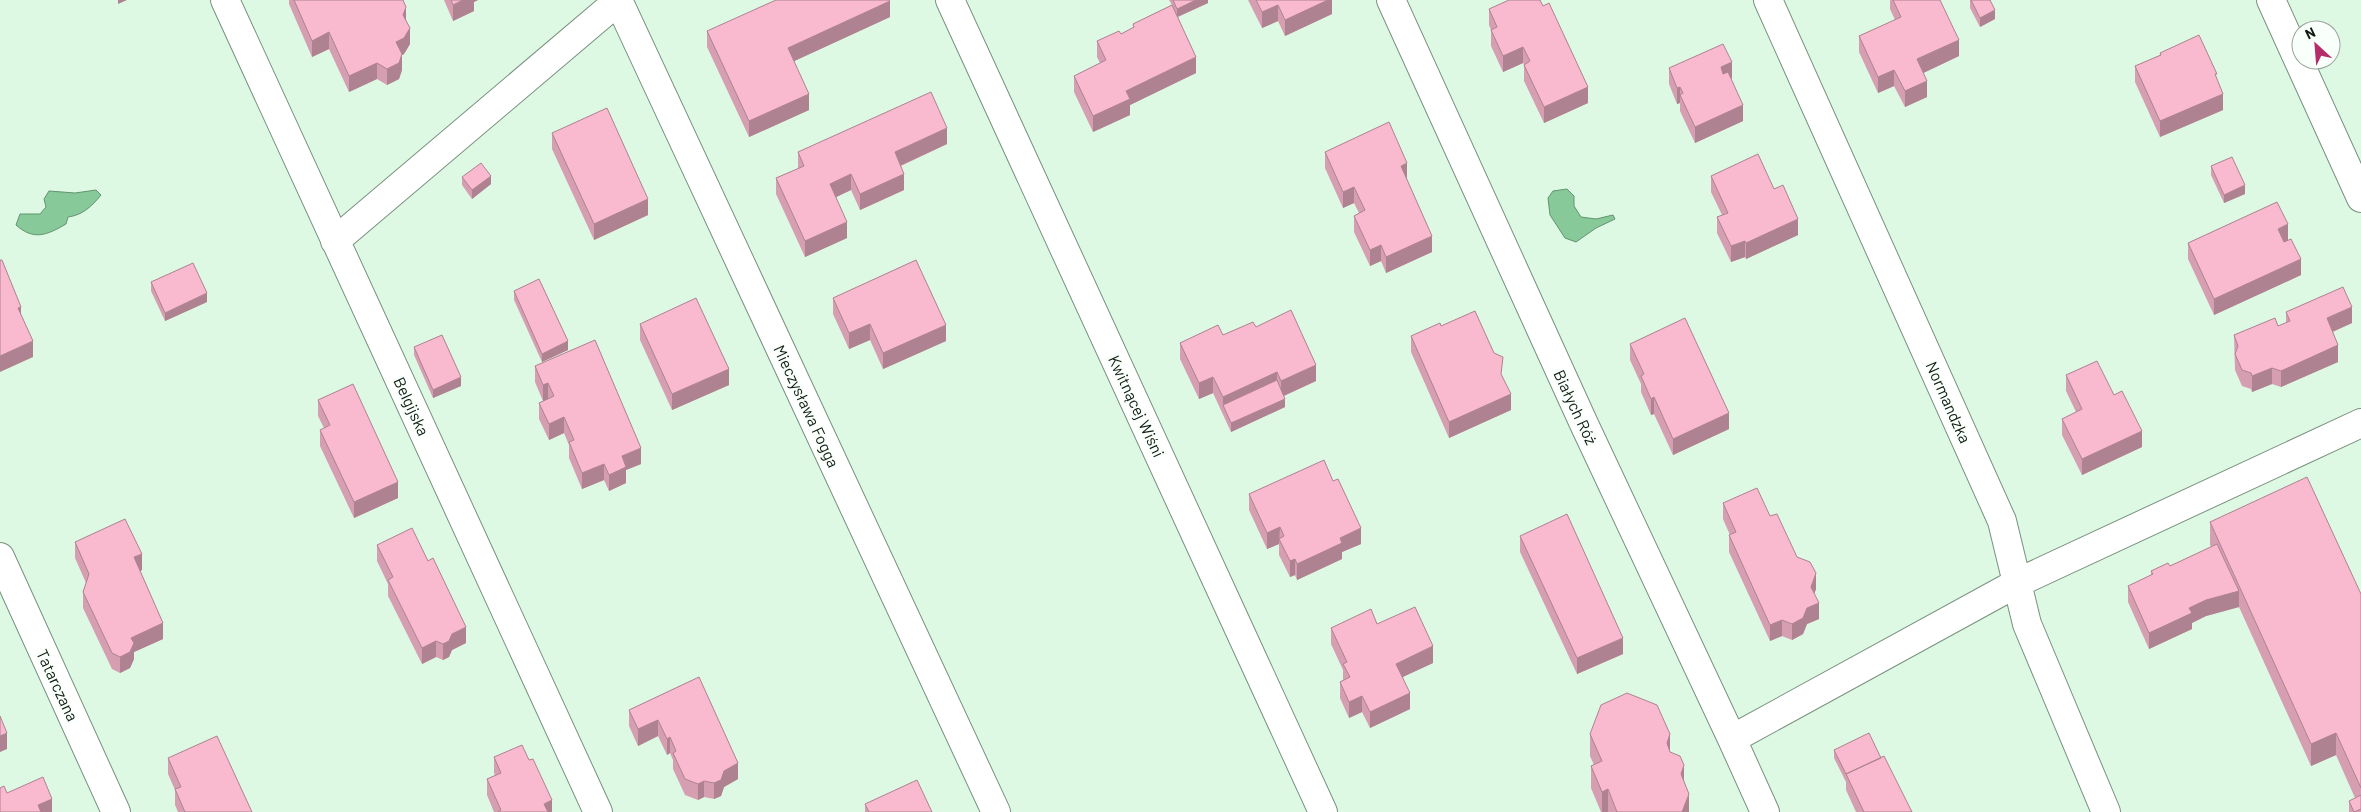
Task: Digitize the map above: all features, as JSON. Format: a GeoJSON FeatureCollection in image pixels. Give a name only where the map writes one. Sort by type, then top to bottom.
{"type":"FeatureCollection","features":[{"type":"Feature","properties":{"kind":"street","name":"Belgijska"},"geometry":{"type":"LineString","coordinates":[[225,0],[598,812]]}},
{"type":"Feature","properties":{"kind":"street"},"geometry":{"type":"LineString","coordinates":[[335,241],[618,0]]}},
{"type":"Feature","properties":{"kind":"street","name":"Mieczysława Fogga"},"geometry":{"type":"LineString","coordinates":[[618,0],[996,812]]}},
{"type":"Feature","properties":{"kind":"street","name":"Kwitnącej Wiśni"},"geometry":{"type":"LineString","coordinates":[[950,0],[1323,812]]}},
{"type":"Feature","properties":{"kind":"street","name":"Białych Róż"},"geometry":{"type":"LineString","coordinates":[[1391,0],[1584,424],[1765,812]]}},
{"type":"Feature","properties":{"kind":"street","name":"Normandzka"},"geometry":{"type":"LineString","coordinates":[[1768,0],[2002,521],[2027,624],[2106,812]]}},
{"type":"Feature","properties":{"kind":"street"},"geometry":{"type":"LineString","coordinates":[[2271,0],[2361,198]]}},
{"type":"Feature","properties":{"kind":"street"},"geometry":{"type":"LineString","coordinates":[[1732,739],[2017,583],[2361,423]]}},
{"type":"Feature","properties":{"kind":"street","name":"Tatarczana"},"geometry":{"type":"LineString","coordinates":[[0,557],[116,812]]}},
{"type":"Feature","properties":{"kind":"shaded area"},"geometry":{"type":"Polygon","coordinates":[[[1567,189],[1574,196],[1574,206],[1581,217],[1596,219],[1613,215],[1615,219],[1596,228],[1576,242],[1565,238],[1550,215],[1548,198],[1553,191],[1567,189]]]}},
{"type":"Feature","properties":{"kind":"shaded area"},"geometry":{"type":"Polygon","coordinates":[[[96,190],[101,195],[91,206],[83,212],[68,217],[66,224],[53,231],[35,235],[16,225],[20,214],[40,214],[46,207],[44,199],[49,191],[75,193],[96,190]]]}},
{"type":"Feature","properties":{"kind":"building"},"geometry":{"type":"Polygon","coordinates":[[[294,0],[403,0],[406,7],[403,15],[410,28],[404,38],[396,42],[402,54],[399,63],[387,69],[377,63],[349,76],[329,32],[312,41],[294,0]]]}},
{"type":"Feature","properties":{"kind":"building"},"geometry":{"type":"Polygon","coordinates":[[[451,0],[463,0],[453,5],[451,0]]]}},
{"type":"Feature","properties":{"kind":"building"},"geometry":{"type":"Polygon","coordinates":[[[776,0],[890,1],[788,48],[809,94],[749,121],[707,31],[776,0]]]}},
{"type":"Feature","properties":{"kind":"building"},"geometry":{"type":"Polygon","coordinates":[[[1173,0],[1196,0],[1177,9],[1173,0]]]}},
{"type":"Feature","properties":{"kind":"building"},"geometry":{"type":"Polygon","coordinates":[[[1256,0],[1328,0],[1285,20],[1278,5],[1262,12],[1256,0]]]}},
{"type":"Feature","properties":{"kind":"building"},"geometry":{"type":"Polygon","coordinates":[[[1509,0],[1540,0],[1543,6],[1549,3],[1588,87],[1544,107],[1524,65],[1530,61],[1523,47],[1503,56],[1491,30],[1497,27],[1489,9],[1509,0]]]}},
{"type":"Feature","properties":{"kind":"building"},"geometry":{"type":"Polygon","coordinates":[[[1893,0],[1940,0],[1959,40],[1917,59],[1927,81],[1905,91],[1894,70],[1878,77],[1859,36],[1901,17],[1893,0]]]}},
{"type":"Feature","properties":{"kind":"building"},"geometry":{"type":"Polygon","coordinates":[[[1971,0],[1990,0],[1995,10],[1980,18],[1971,0]]]}},
{"type":"Feature","properties":{"kind":"building"},"geometry":{"type":"Polygon","coordinates":[[[1172,5],[1196,57],[1126,91],[1130,99],[1093,116],[1074,76],[1106,60],[1097,41],[1119,31],[1121,34],[1134,27],[1133,24],[1172,5]]]}},
{"type":"Feature","properties":{"kind":"building"},"geometry":{"type":"Polygon","coordinates":[[[2199,35],[2217,74],[2215,74],[2223,94],[2160,121],[2135,66],[2199,35]]]}},
{"type":"Feature","properties":{"kind":"building"},"geometry":{"type":"Polygon","coordinates":[[[1723,44],[1732,62],[1721,67],[1723,74],[1728,72],[1743,105],[1695,127],[1680,95],[1683,93],[1680,87],[1677,88],[1669,68],[1723,44]]]}},
{"type":"Feature","properties":{"kind":"building"},"geometry":{"type":"Polygon","coordinates":[[[931,92],[947,128],[895,152],[904,174],[860,194],[851,174],[830,184],[847,222],[805,241],[776,178],[804,166],[798,152],[931,92]]]}},
{"type":"Feature","properties":{"kind":"building"},"geometry":{"type":"Polygon","coordinates":[[[607,108],[648,199],[594,224],[552,133],[607,108]]]}},
{"type":"Feature","properties":{"kind":"building"},"geometry":{"type":"Polygon","coordinates":[[[1389,122],[1407,163],[1401,166],[1432,236],[1386,257],[1381,245],[1370,250],[1354,216],[1365,210],[1354,187],[1343,192],[1325,152],[1389,122]]]}},
{"type":"Feature","properties":{"kind":"building"},"geometry":{"type":"Polygon","coordinates":[[[1758,154],[1774,189],[1783,185],[1798,219],[1746,243],[1745,241],[1731,246],[1717,217],[1728,213],[1711,176],[1758,154]]]}},
{"type":"Feature","properties":{"kind":"building"},"geometry":{"type":"Polygon","coordinates":[[[2232,157],[2245,185],[2224,195],[2211,166],[2232,157]]]}},
{"type":"Feature","properties":{"kind":"building"},"geometry":{"type":"Polygon","coordinates":[[[481,163],[491,176],[472,190],[462,177],[481,163]]]}},
{"type":"Feature","properties":{"kind":"building"},"geometry":{"type":"Polygon","coordinates":[[[2277,202],[2288,224],[2278,229],[2284,242],[2291,239],[2301,259],[2214,299],[2188,243],[2277,202]]]}},
{"type":"Feature","properties":{"kind":"building"},"geometry":{"type":"Polygon","coordinates":[[[0,260],[2,260],[21,307],[18,308],[33,341],[0,356],[0,260]]]}},
{"type":"Feature","properties":{"kind":"building"},"geometry":{"type":"Polygon","coordinates":[[[916,260],[946,325],[883,353],[870,324],[849,333],[833,298],[916,260]]]}},
{"type":"Feature","properties":{"kind":"building"},"geometry":{"type":"Polygon","coordinates":[[[193,263],[207,293],[165,313],[151,282],[193,263]]]}},
{"type":"Feature","properties":{"kind":"building"},"geometry":{"type":"Polygon","coordinates":[[[539,279],[568,341],[542,354],[514,291],[539,279]]]}},
{"type":"Feature","properties":{"kind":"building"},"geometry":{"type":"Polygon","coordinates":[[[2343,287],[2352,307],[2327,318],[2338,345],[2281,371],[2272,368],[2252,376],[2251,373],[2242,370],[2235,354],[2238,346],[2234,335],[2275,318],[2278,326],[2290,321],[2286,312],[2343,287]]]}},
{"type":"Feature","properties":{"kind":"building"},"geometry":{"type":"Polygon","coordinates":[[[696,298],[729,369],[672,394],[640,324],[696,298]]]}},
{"type":"Feature","properties":{"kind":"building"},"geometry":{"type":"Polygon","coordinates":[[[1291,310],[1316,365],[1281,381],[1277,372],[1223,397],[1213,377],[1199,383],[1180,343],[1218,325],[1223,335],[1253,322],[1256,327],[1291,310]]]}},
{"type":"Feature","properties":{"kind":"building"},"geometry":{"type":"Polygon","coordinates":[[[1475,311],[1494,353],[1503,357],[1501,374],[1511,394],[1449,422],[1411,336],[1440,323],[1441,326],[1475,311]]]}},
{"type":"Feature","properties":{"kind":"building"},"geometry":{"type":"Polygon","coordinates":[[[1685,318],[1729,413],[1673,439],[1654,397],[1651,399],[1641,376],[1644,374],[1630,344],[1685,318]]]}},
{"type":"Feature","properties":{"kind":"building"},"geometry":{"type":"Polygon","coordinates":[[[442,335],[461,377],[433,390],[414,347],[442,335]]]}},
{"type":"Feature","properties":{"kind":"building"},"geometry":{"type":"Polygon","coordinates":[[[595,340],[641,448],[622,456],[626,467],[609,475],[604,464],[582,473],[569,442],[574,440],[564,417],[549,424],[539,403],[554,396],[548,383],[543,385],[535,366],[595,340]]]}},
{"type":"Feature","properties":{"kind":"building"},"geometry":{"type":"Polygon","coordinates":[[[2097,361],[2114,395],[2122,391],[2142,431],[2082,459],[2062,419],[2082,409],[2066,375],[2097,361]]]}},
{"type":"Feature","properties":{"kind":"building"},"geometry":{"type":"Polygon","coordinates":[[[1277,380],[1285,399],[1231,423],[1223,405],[1277,380]]]}},
{"type":"Feature","properties":{"kind":"building"},"geometry":{"type":"Polygon","coordinates":[[[353,384],[398,482],[354,502],[320,430],[330,425],[318,400],[353,384]]]}},
{"type":"Feature","properties":{"kind":"building"},"geometry":{"type":"Polygon","coordinates":[[[1324,460],[1333,481],[1338,479],[1361,528],[1340,538],[1342,543],[1297,564],[1295,559],[1290,561],[1279,539],[1284,536],[1280,527],[1267,533],[1249,494],[1324,460]]]}},
{"type":"Feature","properties":{"kind":"building"},"geometry":{"type":"Polygon","coordinates":[[[2307,477],[2361,594],[2361,788],[2336,733],[2311,744],[2210,522],[2307,477]]]}},
{"type":"Feature","properties":{"kind":"building"},"geometry":{"type":"Polygon","coordinates":[[[1757,488],[1770,516],[1777,514],[1797,557],[1810,562],[1816,573],[1811,587],[1819,603],[1807,608],[1803,618],[1792,624],[1782,620],[1770,625],[1729,535],[1736,532],[1723,503],[1757,488]]]}},
{"type":"Feature","properties":{"kind":"building"},"geometry":{"type":"Polygon","coordinates":[[[1567,514],[1623,638],[1577,658],[1520,536],[1567,514]]]}},
{"type":"Feature","properties":{"kind":"building"},"geometry":{"type":"Polygon","coordinates":[[[125,519],[142,554],[134,557],[163,623],[131,638],[134,643],[130,652],[120,657],[112,653],[83,592],[89,574],[75,542],[125,519]]]}},
{"type":"Feature","properties":{"kind":"building"},"geometry":{"type":"Polygon","coordinates":[[[412,528],[428,561],[433,558],[466,627],[452,634],[449,641],[443,644],[436,641],[422,648],[388,580],[393,577],[377,545],[412,528]]]}},
{"type":"Feature","properties":{"kind":"building"},"geometry":{"type":"Polygon","coordinates":[[[2217,544],[2239,591],[2206,600],[2189,608],[2192,613],[2149,633],[2128,586],[2153,574],[2151,571],[2168,563],[2170,566],[2217,544]]]}},
{"type":"Feature","properties":{"kind":"building"},"geometry":{"type":"Polygon","coordinates":[[[1415,607],[1433,646],[1396,664],[1410,693],[1370,712],[1362,696],[1349,702],[1340,682],[1350,677],[1343,664],[1347,662],[1331,628],[1371,609],[1377,624],[1415,607]]]}},
{"type":"Feature","properties":{"kind":"building"},"geometry":{"type":"Polygon","coordinates":[[[699,677],[738,763],[724,771],[721,780],[714,783],[704,781],[698,784],[685,779],[673,753],[676,751],[670,737],[667,739],[658,720],[638,729],[629,710],[699,677]]]}},
{"type":"Feature","properties":{"kind":"building"},"geometry":{"type":"Polygon","coordinates":[[[1627,693],[1657,705],[1670,734],[1667,743],[1670,752],[1680,756],[1684,765],[1681,774],[1689,794],[1682,812],[1617,812],[1608,789],[1602,792],[1591,766],[1602,761],[1590,734],[1601,705],[1627,693]]]}},
{"type":"Feature","properties":{"kind":"building"},"geometry":{"type":"Polygon","coordinates":[[[0,716],[7,733],[0,736],[0,716]]]}},
{"type":"Feature","properties":{"kind":"building"},"geometry":{"type":"Polygon","coordinates":[[[1869,733],[1881,758],[1846,774],[1834,750],[1869,733]]]}},
{"type":"Feature","properties":{"kind":"building"},"geometry":{"type":"Polygon","coordinates":[[[217,736],[252,812],[185,812],[175,789],[181,787],[168,758],[217,736]]]}},
{"type":"Feature","properties":{"kind":"building"},"geometry":{"type":"Polygon","coordinates":[[[522,745],[529,760],[533,759],[552,800],[544,804],[548,812],[498,812],[501,810],[487,779],[501,773],[494,757],[522,745]]]}},
{"type":"Feature","properties":{"kind":"building"},"geometry":{"type":"Polygon","coordinates":[[[1884,756],[1912,812],[1864,812],[1846,774],[1884,756]]]}},
{"type":"Feature","properties":{"kind":"building"},"geometry":{"type":"Polygon","coordinates":[[[43,777],[52,799],[38,805],[41,812],[0,812],[0,788],[4,786],[7,793],[43,777]]]}},
{"type":"Feature","properties":{"kind":"building"},"geometry":{"type":"Polygon","coordinates":[[[917,780],[932,812],[869,812],[865,804],[917,780]]]}},
{"type":"Feature","properties":{"kind":"building"},"geometry":{"type":"Polygon","coordinates":[[[2361,795],[2361,809],[2354,812],[2349,801],[2361,795]]]}}]}
